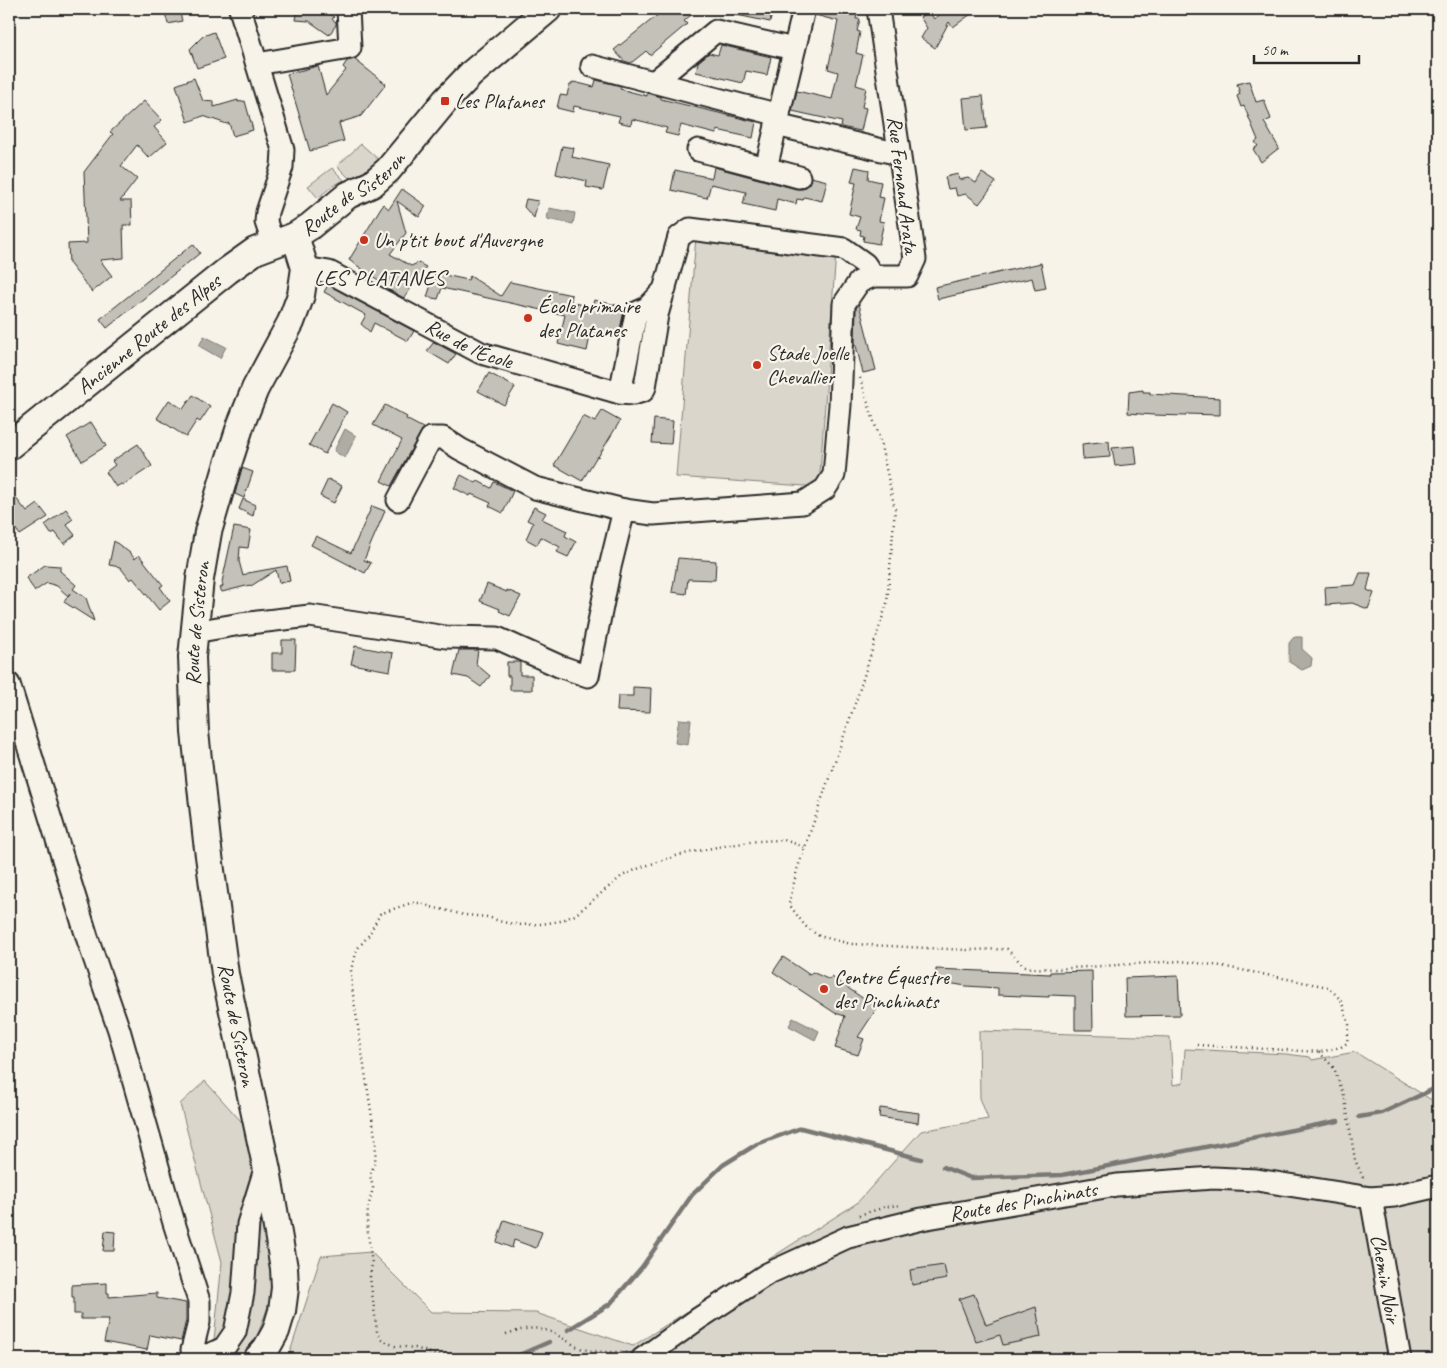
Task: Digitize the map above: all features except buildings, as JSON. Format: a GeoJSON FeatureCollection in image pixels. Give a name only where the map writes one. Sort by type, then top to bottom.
{"type":"FeatureCollection","features":[{"type":"Feature","properties":{"kind":"main road","name":"Route de Sisteron"},"geometry":{"type":"LineString","coordinates":[[257,1359],[266,1349],[276,1331],[282,1311],[285,1288],[284,1268],[266,1166],[225,974],[207,841],[195,732],[192,657],[200,578],[208,532],[241,424],[255,389],[291,322],[301,295],[305,268],[286,239],[309,227],[348,195],[372,184],[388,170],[445,101],[471,74],[548,9]]}},
{"type":"Feature","properties":{"kind":"main road","name":"Ancienne Route des Alpes"},"geometry":{"type":"LineString","coordinates":[[9,446],[227,271],[255,251],[286,239]]}},
{"type":"Feature","properties":{"kind":"street"},"geometry":{"type":"LineString","coordinates":[[240,9],[283,150],[282,167],[267,212],[266,222],[286,239]]}},
{"type":"Feature","properties":{"kind":"street"},"geometry":{"type":"LineString","coordinates":[[257,64],[350,48],[348,9]]}},
{"type":"Feature","properties":{"kind":"street"},"geometry":{"type":"LineString","coordinates":[[766,168],[804,9]]}},
{"type":"Feature","properties":{"kind":"street","name":"Rue Fernand Arata"},"geometry":{"type":"LineString","coordinates":[[873,276],[907,276],[915,259],[878,9]]}},
{"type":"Feature","properties":{"kind":"street"},"geometry":{"type":"LineString","coordinates":[[654,82],[716,31],[794,50]]}},
{"type":"Feature","properties":{"kind":"street"},"geometry":{"type":"LineString","coordinates":[[592,66],[654,82],[778,120],[900,154]]}},
{"type":"Feature","properties":{"kind":"street"},"geometry":{"type":"LineString","coordinates":[[698,150],[799,177]]}},
{"type":"Feature","properties":{"kind":"street"},"geometry":{"type":"LineString","coordinates":[[398,500],[431,438],[443,438],[460,449],[535,488],[624,510],[653,514],[803,503],[826,489],[834,475],[840,405],[844,304],[859,282],[873,276],[865,264],[844,249],[690,229],[679,237],[666,288],[647,308],[636,313],[620,393]]}},
{"type":"Feature","properties":{"kind":"street","name":"Rue de l'École"},"geometry":{"type":"LineString","coordinates":[[305,268],[329,272],[482,353],[620,393],[633,394],[643,391],[657,315],[666,288]]}},
{"type":"Feature","properties":{"kind":"street"},"geometry":{"type":"LineString","coordinates":[[194,632],[241,624],[310,616],[446,637],[497,638],[559,666],[588,676],[608,576],[624,510]]}},
{"type":"Feature","properties":{"kind":"street"},"geometry":{"type":"LineString","coordinates":[[9,684],[88,940],[120,1030],[174,1222],[199,1300],[199,1322],[192,1350],[206,1356],[224,1348],[235,1332],[243,1292],[248,1224],[266,1166]]}},
{"type":"Feature","properties":{"kind":"street","name":"Route des Pinchinats"},"geometry":{"type":"LineString","coordinates":[[642,1359],[698,1319],[768,1274],[848,1237],[914,1221],[1117,1185],[1213,1178],[1257,1180],[1371,1198],[1394,1196],[1438,1186]]}},
{"type":"Feature","properties":{"kind":"street","name":"Chemin Noir"},"geometry":{"type":"LineString","coordinates":[[1371,1198],[1400,1359]]}},
{"type":"Feature","properties":{"kind":"path"},"geometry":{"type":"LineString","coordinates":[[858,374],[879,437],[896,509],[887,603],[857,698],[805,847],[789,904],[805,926],[819,936],[851,944],[966,950],[1007,949],[1023,965],[1031,968],[1054,969],[1181,961],[1221,966],[1328,987],[1341,1000],[1349,1025],[1347,1043],[1342,1048],[1320,1052],[1197,1045]]}},
{"type":"Feature","properties":{"kind":"path"},"geometry":{"type":"LineString","coordinates":[[449,1359],[414,1348],[395,1346],[382,1340],[377,1332],[370,1277],[372,1264],[367,1225],[368,1208],[373,1188],[370,1175],[375,1163],[376,1143],[352,988],[351,969],[358,948],[369,935],[375,921],[380,914],[411,903],[421,903],[465,915],[488,917],[502,922],[521,925],[560,921],[575,916],[622,876],[642,867],[679,855],[757,841],[784,840],[805,847]]}},
{"type":"Feature","properties":{"kind":"path"},"geometry":{"type":"LineString","coordinates":[[1320,1052],[1334,1068],[1345,1099],[1355,1160],[1371,1198]]}},
{"type":"Feature","properties":{"kind":"shaded area"},"geometry":{"type":"Polygon","coordinates":[[[361,144],[379,160],[364,172],[349,178],[337,166],[361,144]]]}},
{"type":"Feature","properties":{"kind":"shaded area"},"geometry":{"type":"Polygon","coordinates":[[[332,168],[344,180],[331,187],[318,198],[308,186],[332,168]]]}},
{"type":"Feature","properties":{"kind":"shaded area"},"geometry":{"type":"Polygon","coordinates":[[[549,208],[575,213],[573,224],[547,219],[549,208]]]}},
{"type":"Feature","properties":{"kind":"shaded area","name":"Stade Joelle Chevallier"},"geometry":{"type":"Polygon","coordinates":[[[696,237],[836,252],[819,487],[676,477],[696,237]]]}},
{"type":"Feature","properties":{"kind":"shaded area"},"geometry":{"type":"Polygon","coordinates":[[[204,336],[226,347],[220,358],[199,346],[204,336]]]}},
{"type":"Feature","properties":{"kind":"shaded area"},"geometry":{"type":"Polygon","coordinates":[[[345,429],[356,436],[345,458],[334,451],[345,429]]]}},
{"type":"Feature","properties":{"kind":"shaded area"},"geometry":{"type":"Polygon","coordinates":[[[1294,637],[1302,637],[1302,649],[1312,658],[1311,666],[1302,670],[1289,662],[1289,643],[1294,637]]]}},
{"type":"Feature","properties":{"kind":"shaded area"},"geometry":{"type":"Polygon","coordinates":[[[679,719],[691,720],[688,745],[675,743],[679,719]]]}},
{"type":"Feature","properties":{"kind":"shaded area"},"geometry":{"type":"Polygon","coordinates":[[[793,1018],[819,1031],[815,1040],[789,1026],[793,1018]]]}},
{"type":"Feature","properties":{"kind":"shaded area"},"geometry":{"type":"Polygon","coordinates":[[[979,1031],[1170,1037],[1173,1085],[1183,1083],[1185,1049],[1286,1054],[1310,1057],[1312,1060],[1355,1052],[1438,1104],[1438,1359],[284,1359],[290,1352],[321,1256],[371,1252],[431,1312],[536,1313],[633,1346],[857,1203],[921,1131],[988,1119],[980,1098],[979,1031]]]}},
{"type":"Feature","properties":{"kind":"shaded area"},"geometry":{"type":"Polygon","coordinates":[[[205,1081],[248,1129],[275,1287],[249,1359],[192,1359],[214,1340],[222,1262],[180,1104],[205,1081]]]}},
{"type":"Feature","properties":{"kind":"waterway"},"geometry":{"type":"LineString","coordinates":[[1359,1117],[1382,1113],[1438,1087]]}},
{"type":"Feature","properties":{"kind":"waterway"},"geometry":{"type":"LineString","coordinates":[[943,1167],[971,1178],[1062,1175],[1338,1121]]}},
{"type":"Feature","properties":{"kind":"waterway"},"geometry":{"type":"LineString","coordinates":[[568,1330],[610,1304],[642,1267],[692,1195],[723,1165],[757,1144],[801,1128],[921,1159]]}},
{"type":"Feature","properties":{"kind":"waterway"},"geometry":{"type":"LineString","coordinates":[[510,1359],[549,1342]]}},
{"type":"Feature","properties":{"kind":"place","name":"Les Platanes"},"geometry":{"type":"Point","coordinates":[445,101]}},
{"type":"Feature","properties":{"kind":"place","name":"Un p'tit bout d'Auvergne"},"geometry":{"type":"Point","coordinates":[364,240]}},
{"type":"Feature","properties":{"kind":"place","name":"École primaire des Platanes"},"geometry":{"type":"Point","coordinates":[528,318]}},
{"type":"Feature","properties":{"kind":"place","name":"Stade Joelle Chevallier"},"geometry":{"type":"Point","coordinates":[757,365]}},
{"type":"Feature","properties":{"kind":"place","name":"Centre Équestre des Pinchinats"},"geometry":{"type":"Point","coordinates":[824,989]}},
{"type":"Feature","properties":{"kind":"district","name":"LES PLATANES"},"geometry":{"type":"Point","coordinates":[380,277]}}]}
